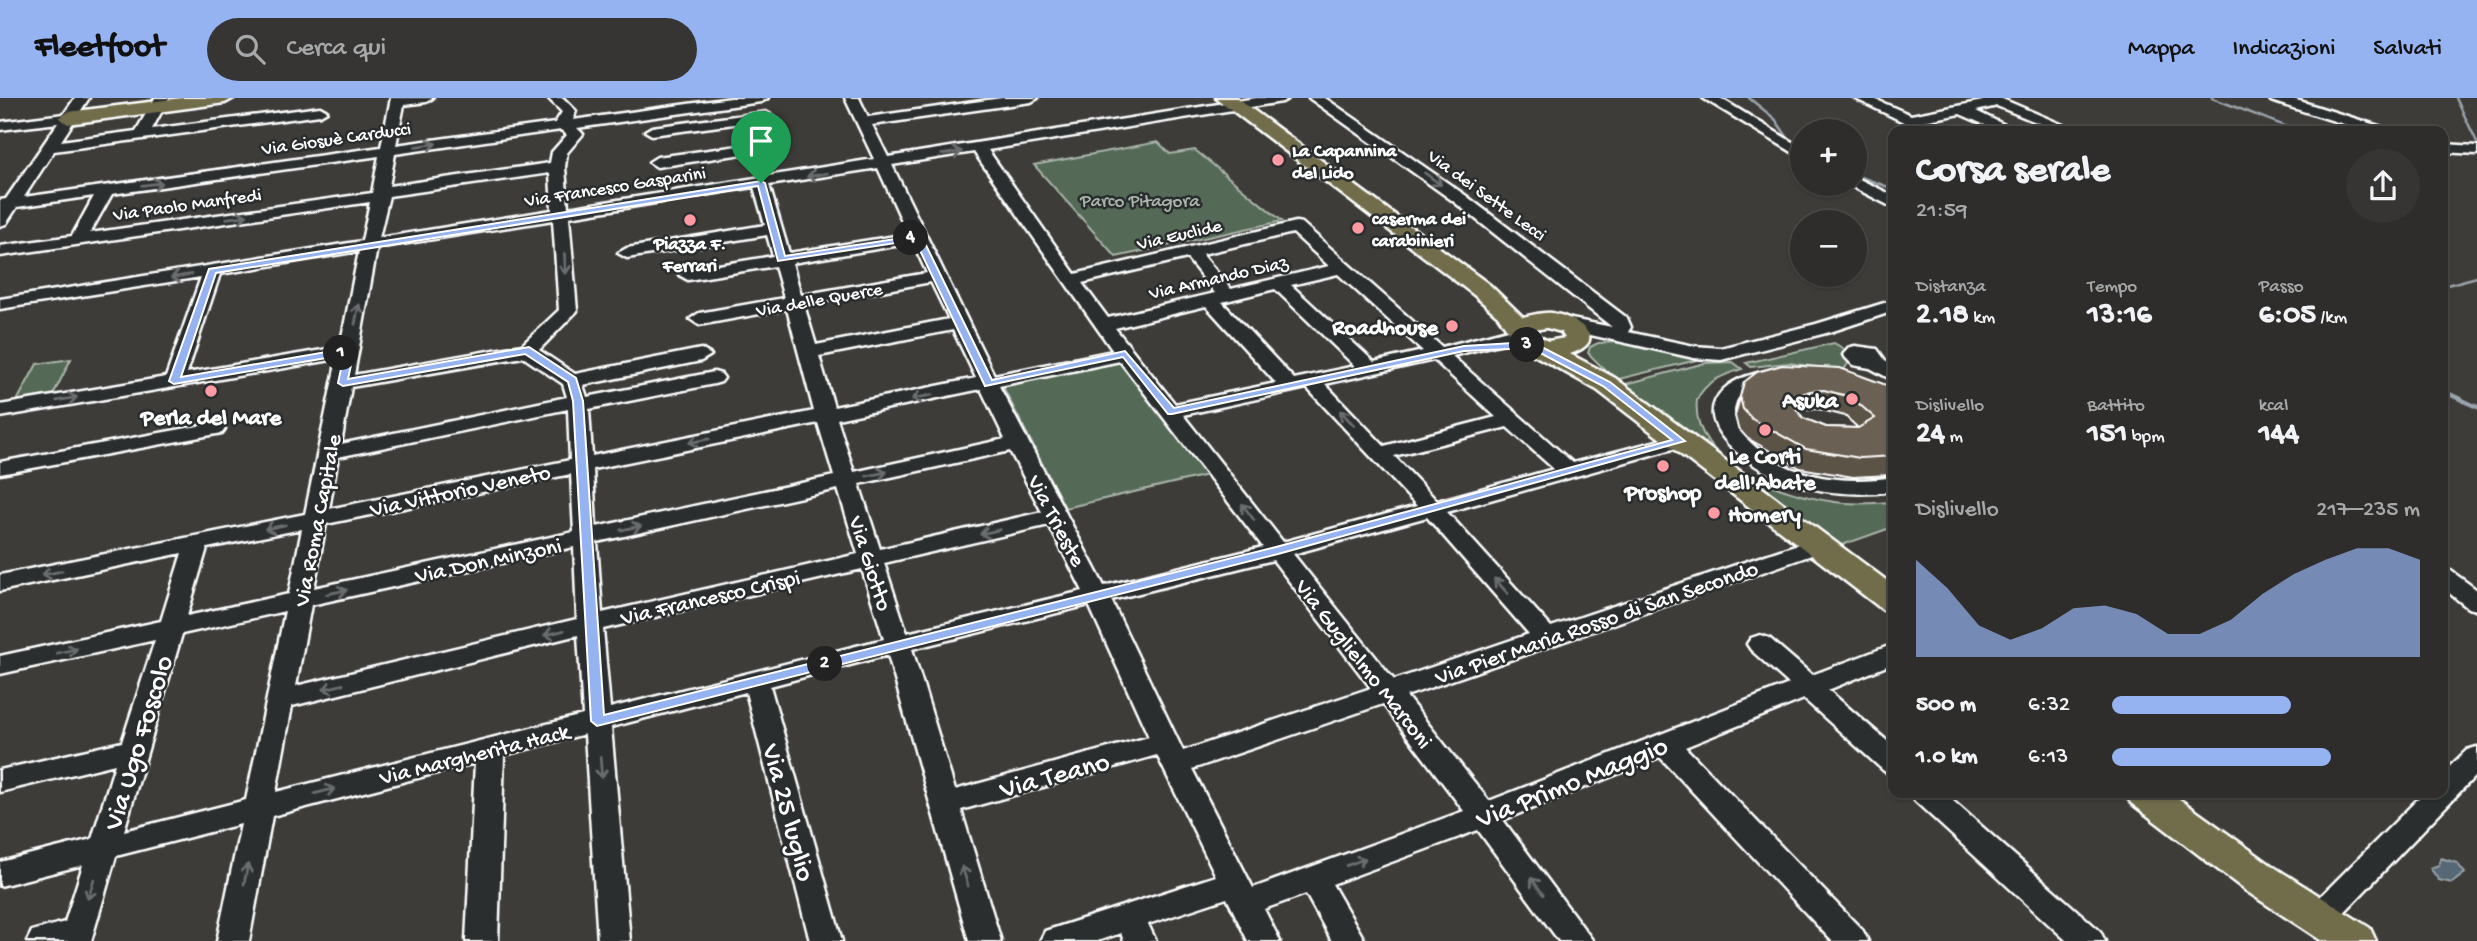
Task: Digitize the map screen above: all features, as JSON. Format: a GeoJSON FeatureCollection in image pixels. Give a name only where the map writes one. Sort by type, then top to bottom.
{"type":"FeatureCollection","features":[{"type":"Feature","properties":{"kind":"main road"},"geometry":{"type":"LineString","coordinates":[[68,118],[159,102],[225,98]]}},
{"type":"Feature","properties":{"kind":"main road"},"geometry":{"type":"LineString","coordinates":[[1231,102],[1482,290],[1506,312],[1528,339],[1606,384],[1888,598]]}},
{"type":"Feature","properties":{"kind":"main road"},"geometry":{"type":"LineString","coordinates":[[1482,290],[1565,332],[1606,384]]}},
{"type":"Feature","properties":{"kind":"main road"},"geometry":{"type":"LineString","coordinates":[[1528,339],[1528,322],[1565,332]]}},
{"type":"Feature","properties":{"kind":"main road"},"geometry":{"type":"LineString","coordinates":[[1528,339],[1558,349],[1565,332]]}},
{"type":"Feature","properties":{"kind":"main road"},"geometry":{"type":"LineString","coordinates":[[2151,798],[2260,879],[2355,941]]}},
{"type":"Feature","properties":{"kind":"street"},"geometry":{"type":"LineString","coordinates":[[0,221],[6,204],[82,98]]}},
{"type":"Feature","properties":{"kind":"street"},"geometry":{"type":"LineString","coordinates":[[212,125],[225,98]]}},
{"type":"Feature","properties":{"kind":"street"},"geometry":{"type":"LineString","coordinates":[[398,100],[426,98]]}},
{"type":"Feature","properties":{"kind":"street"},"geometry":{"type":"LineString","coordinates":[[343,383],[529,350],[568,311],[557,167],[560,152],[576,134],[561,124],[569,116],[569,111],[555,98]]}},
{"type":"Feature","properties":{"kind":"street"},"geometry":{"type":"LineString","coordinates":[[648,106],[660,179],[783,161],[760,98]]}},
{"type":"Feature","properties":{"kind":"street","name":"Via Giosuè Carducci"},"geometry":{"type":"LineString","coordinates":[[6,204],[565,125],[648,106],[760,98]]}},
{"type":"Feature","properties":{"kind":"street","name":"Via Trieste"},"geometry":{"type":"LineString","coordinates":[[852,98],[1017,443],[1097,595],[1170,753],[1264,941]]}},
{"type":"Feature","properties":{"kind":"street"},"geometry":{"type":"LineString","coordinates":[[863,122],[1031,98]]}},
{"type":"Feature","properties":{"kind":"street","name":"Via Francesco Gasparini"},"geometry":{"type":"LineString","coordinates":[[0,304],[562,214],[660,179],[761,183],[783,161],[884,163],[1231,102],[1282,98]]}},
{"type":"Feature","properties":{"kind":"street","name":"Via dei Sette Lecci"},"geometry":{"type":"LineString","coordinates":[[1316,98],[1450,191],[1537,256],[1620,322],[1622,327],[1617,333]]}},
{"type":"Feature","properties":{"kind":"street"},"geometry":{"type":"LineString","coordinates":[[1710,98],[1790,147]]}},
{"type":"Feature","properties":{"kind":"street"},"geometry":{"type":"LineString","coordinates":[[1861,98],[1922,126]]}},
{"type":"Feature","properties":{"kind":"street"},"geometry":{"type":"LineString","coordinates":[[2276,98],[2364,126]]}},
{"type":"Feature","properties":{"kind":"street","name":"Via Roma Capitale"},"geometry":{"type":"LineString","coordinates":[[233,941],[398,100]]}},
{"type":"Feature","properties":{"kind":"street"},"geometry":{"type":"LineString","coordinates":[[1909,120],[1993,100],[2058,126]]}},
{"type":"Feature","properties":{"kind":"street"},"geometry":{"type":"LineString","coordinates":[[142,134],[159,102]]}},
{"type":"Feature","properties":{"kind":"street"},"geometry":{"type":"LineString","coordinates":[[1961,109],[1999,126]]}},
{"type":"Feature","properties":{"kind":"street"},"geometry":{"type":"LineString","coordinates":[[49,146],[320,111]]}},
{"type":"Feature","properties":{"kind":"street"},"geometry":{"type":"LineString","coordinates":[[652,131],[766,116]]}},
{"type":"Feature","properties":{"kind":"street"},"geometry":{"type":"LineString","coordinates":[[0,126],[68,118]]}},
{"type":"Feature","properties":{"kind":"street","name":"Via Guglielmo Marconi"},"geometry":{"type":"LineString","coordinates":[[979,148],[1103,325],[1388,694],[1485,815],[1577,941]]}},
{"type":"Feature","properties":{"kind":"street"},"geometry":{"type":"LineString","coordinates":[[2448,148],[2477,150]]}},
{"type":"Feature","properties":{"kind":"street","name":"Via Paolo Manfredi"},"geometry":{"type":"LineString","coordinates":[[0,251],[557,167]]}},
{"type":"Feature","properties":{"kind":"street","name":"Via Giotto"},"geometry":{"type":"LineString","coordinates":[[761,183],[845,481],[898,644],[985,941]]}},
{"type":"Feature","properties":{"kind":"street"},"geometry":{"type":"LineString","coordinates":[[1867,188],[1888,200]]}},
{"type":"Feature","properties":{"kind":"street"},"geometry":{"type":"LineString","coordinates":[[78,240],[106,190]]}},
{"type":"Feature","properties":{"kind":"street"},"geometry":{"type":"LineString","coordinates":[[1296,227],[1570,471]]}},
{"type":"Feature","properties":{"kind":"street","name":"Via Euclide"},"geometry":{"type":"LineString","coordinates":[[1072,280],[1296,227]]}},
{"type":"Feature","properties":{"kind":"street"},"geometry":{"type":"LineString","coordinates":[[627,253],[773,229]]}},
{"type":"Feature","properties":{"kind":"street"},"geometry":{"type":"LineString","coordinates":[[688,275],[918,237]]}},
{"type":"Feature","properties":{"kind":"street"},"geometry":{"type":"LineString","coordinates":[[1191,252],[1217,297],[1300,383],[1380,453],[1546,637]]}},
{"type":"Feature","properties":{"kind":"street","name":"Via Armando Diaz"},"geometry":{"type":"LineString","coordinates":[[1103,325],[1342,268]]}},
{"type":"Feature","properties":{"kind":"street"},"geometry":{"type":"LineString","coordinates":[[174,381],[212,271]]}},
{"type":"Feature","properties":{"kind":"street","name":"Via delle Querce"},"geometry":{"type":"LineString","coordinates":[[699,319],[938,276]]}},
{"type":"Feature","properties":{"kind":"street"},"geometry":{"type":"LineString","coordinates":[[1278,283],[1369,368]]}},
{"type":"Feature","properties":{"kind":"street"},"geometry":{"type":"LineString","coordinates":[[1565,332],[1617,333],[1694,352],[1721,354],[1823,328],[1888,307]]}},
{"type":"Feature","properties":{"kind":"street"},"geometry":{"type":"LineString","coordinates":[[809,352],[959,323]]}},
{"type":"Feature","properties":{"kind":"street"},"geometry":{"type":"LineString","coordinates":[[1823,328],[1864,358],[1888,371]]}},
{"type":"Feature","properties":{"kind":"street"},"geometry":{"type":"LineString","coordinates":[[1565,332],[1647,341]]}},
{"type":"Feature","properties":{"kind":"street"},"geometry":{"type":"LineString","coordinates":[[1172,411],[1439,353],[1528,339]]}},
{"type":"Feature","properties":{"kind":"street"},"geometry":{"type":"LineString","coordinates":[[529,350],[530,354],[576,395],[614,941]]}},
{"type":"Feature","properties":{"kind":"street"},"geometry":{"type":"LineString","coordinates":[[0,411],[349,351]]}},
{"type":"Feature","properties":{"kind":"street","name":"Via Vittorio Veneto"},"geometry":{"type":"LineString","coordinates":[[0,583],[1125,354]]}},
{"type":"Feature","properties":{"kind":"street"},"geometry":{"type":"LineString","coordinates":[[327,453],[576,395],[701,355]]}},
{"type":"Feature","properties":{"kind":"street"},"geometry":{"type":"LineString","coordinates":[[1852,382],[1864,358]]}},
{"type":"Feature","properties":{"kind":"street"},"geometry":{"type":"LineString","coordinates":[[1790,373],[1757,378],[1729,393],[1722,415],[1734,440],[1765,464],[1803,480],[1857,488],[1888,485]]}},
{"type":"Feature","properties":{"kind":"street"},"geometry":{"type":"LineString","coordinates":[[576,395],[713,378]]}},
{"type":"Feature","properties":{"kind":"street"},"geometry":{"type":"LineString","coordinates":[[1380,453],[1513,419]]}},
{"type":"Feature","properties":{"kind":"street"},"geometry":{"type":"LineString","coordinates":[[0,468],[215,429]]}},
{"type":"Feature","properties":{"kind":"street","name":"Via Margherita Hack"},"geometry":{"type":"LineString","coordinates":[[0,874],[898,644],[1278,551],[1680,441]]}},
{"type":"Feature","properties":{"kind":"street","name":"Via Don Minzoni"},"geometry":{"type":"LineString","coordinates":[[0,665],[1017,443]]}},
{"type":"Feature","properties":{"kind":"street","name":"Via Francesco Crispi"},"geometry":{"type":"LineString","coordinates":[[282,699],[590,624],[1057,516]]}},
{"type":"Feature","properties":{"kind":"street","name":"Via Ugo Foscolo"},"geometry":{"type":"LineString","coordinates":[[76,936],[197,543]]}},
{"type":"Feature","properties":{"kind":"street","name":"Via Pier Maria Rosso di San Secondo"},"geometry":{"type":"LineString","coordinates":[[1170,753],[1388,694],[1546,637],[1818,545]]}},
{"type":"Feature","properties":{"kind":"street"},"geometry":{"type":"LineString","coordinates":[[2448,580],[2477,602]]}},
{"type":"Feature","properties":{"kind":"street"},"geometry":{"type":"LineString","coordinates":[[1760,644],[1888,760]]}},
{"type":"Feature","properties":{"kind":"street","name":"Via Primo Maggio"},"geometry":{"type":"LineString","coordinates":[[1056,941],[1135,929],[1241,892],[1313,878],[1485,815],[1806,685],[1888,655]]}},
{"type":"Feature","properties":{"kind":"street","name":"Via 25 luglio"},"geometry":{"type":"LineString","coordinates":[[756,682],[827,941]]}},
{"type":"Feature","properties":{"kind":"street"},"geometry":{"type":"LineString","coordinates":[[1664,743],[1852,941]]}},
{"type":"Feature","properties":{"kind":"street"},"geometry":{"type":"LineString","coordinates":[[482,941],[490,749]]}},
{"type":"Feature","properties":{"kind":"street"},"geometry":{"type":"LineString","coordinates":[[0,781],[132,750]]}},
{"type":"Feature","properties":{"kind":"street","name":"Via Teano"},"geometry":{"type":"LineString","coordinates":[[943,804],[1170,753]]}},
{"type":"Feature","properties":{"kind":"street"},"geometry":{"type":"LineString","coordinates":[[2448,786],[2477,757]]}},
{"type":"Feature","properties":{"kind":"street"},"geometry":{"type":"LineString","coordinates":[[1931,798],[2089,941]]}},
{"type":"Feature","properties":{"kind":"street"},"geometry":{"type":"LineString","coordinates":[[2319,918],[2436,798]]}},
{"type":"Feature","properties":{"kind":"street"},"geometry":{"type":"LineString","coordinates":[[1313,878],[1349,941]]}},
{"type":"Feature","properties":{"kind":"street"},"geometry":{"type":"LineString","coordinates":[[43,941],[76,936]]}},
{"type":"Feature","properties":{"kind":"green space","name":"Parco Pitagora"},"geometry":{"type":"Polygon","coordinates":[[[1158,142],[1170,154],[1195,150],[1282,221],[1116,257],[1034,165],[1158,142]]]}},
{"type":"Feature","properties":{"kind":"green space"},"geometry":{"type":"Polygon","coordinates":[[[1619,342],[1701,359],[1615,380],[1588,353],[1590,347],[1598,343],[1619,342]]]}},
{"type":"Feature","properties":{"kind":"green space"},"geometry":{"type":"Polygon","coordinates":[[[1834,343],[1846,350],[1844,353],[1849,362],[1843,371],[1789,363],[1751,367],[1746,363],[1834,343]]]}},
{"type":"Feature","properties":{"kind":"green space"},"geometry":{"type":"Polygon","coordinates":[[[71,359],[53,395],[17,401],[37,364],[71,359]]]}},
{"type":"Feature","properties":{"kind":"green space"},"geometry":{"type":"Polygon","coordinates":[[[1121,361],[1207,475],[1065,508],[1002,385],[1121,361]]]}},
{"type":"Feature","properties":{"kind":"green space"},"geometry":{"type":"Polygon","coordinates":[[[1733,362],[1742,369],[1710,383],[1697,400],[1699,422],[1709,442],[1724,459],[1768,484],[1791,492],[1835,502],[1888,502],[1888,529],[1834,548],[1622,385],[1705,363],[1733,362]]]}},
{"type":"Feature","properties":{"kind":"water"},"geometry":{"type":"Polygon","coordinates":[[[2441,858],[2457,863],[2465,873],[2452,883],[2439,880],[2430,868],[2439,865],[2441,858]]]}},
{"type":"Feature","properties":{"kind":"building"},"geometry":{"type":"Polygon","coordinates":[[[1782,365],[1840,368],[1888,386],[1888,456],[1860,458],[1806,449],[1752,419],[1743,409],[1740,397],[1744,382],[1757,372],[1782,365]],[[1824,390],[1810,391],[1789,399],[1803,418],[1826,427],[1858,428],[1875,418],[1851,397],[1824,390]]]}},
{"type":"Feature","properties":{"kind":"waterway"},"geometry":{"type":"LineString","coordinates":[[1749,98],[1775,119],[1790,141]]}},
{"type":"Feature","properties":{"kind":"waterway"},"geometry":{"type":"LineString","coordinates":[[2212,98],[2285,126]]}},
{"type":"Feature","properties":{"kind":"waterway"},"geometry":{"type":"LineString","coordinates":[[2456,98],[2477,142]]}},
{"type":"Feature","properties":{"kind":"waterway"},"geometry":{"type":"LineString","coordinates":[[2448,144],[2477,146]]}},
{"type":"Feature","properties":{"kind":"waterway"},"geometry":{"type":"LineString","coordinates":[[1867,179],[1888,187]]}},
{"type":"Feature","properties":{"kind":"waterway"},"geometry":{"type":"LineString","coordinates":[[2448,285],[2477,277]]}},
{"type":"Feature","properties":{"kind":"waterway"},"geometry":{"type":"LineString","coordinates":[[2448,393],[2477,407]]}},
{"type":"Feature","properties":{"kind":"place","name":"La Capannina del Lido"},"geometry":{"type":"Point","coordinates":[1278,160]}},
{"type":"Feature","properties":{"kind":"place","name":"Piazza F. Ferrari"},"geometry":{"type":"Point","coordinates":[690,220]}},
{"type":"Feature","properties":{"kind":"place","name":"caserma dei carabinieri"},"geometry":{"type":"Point","coordinates":[1358,228]}},
{"type":"Feature","properties":{"kind":"place","name":"Roadhouse"},"geometry":{"type":"Point","coordinates":[1452,326]}},
{"type":"Feature","properties":{"kind":"place","name":"Perla del Mare"},"geometry":{"type":"Point","coordinates":[211,391]}},
{"type":"Feature","properties":{"kind":"place","name":"Asuka"},"geometry":{"type":"Point","coordinates":[1852,399]}},
{"type":"Feature","properties":{"kind":"place","name":"Le Corti dell'Abate"},"geometry":{"type":"Point","coordinates":[1765,430]}},
{"type":"Feature","properties":{"kind":"place","name":"Proshop"},"geometry":{"type":"Point","coordinates":[1663,466]}},
{"type":"Feature","properties":{"kind":"place","name":"Homery"},"geometry":{"type":"Point","coordinates":[1714,513]}},
{"type":"Feature","properties":{"kind":"route"},"geometry":{"type":"LineString","coordinates":[[761,183],[781,259],[918,237],[989,383],[1125,354],[1172,411],[1464,348],[1532,345],[1606,384],[1680,441],[1278,551],[597,721],[578,401],[572,380],[550,368],[530,354],[529,350],[343,383],[349,351],[174,381],[212,271],[761,183]]}}]}
